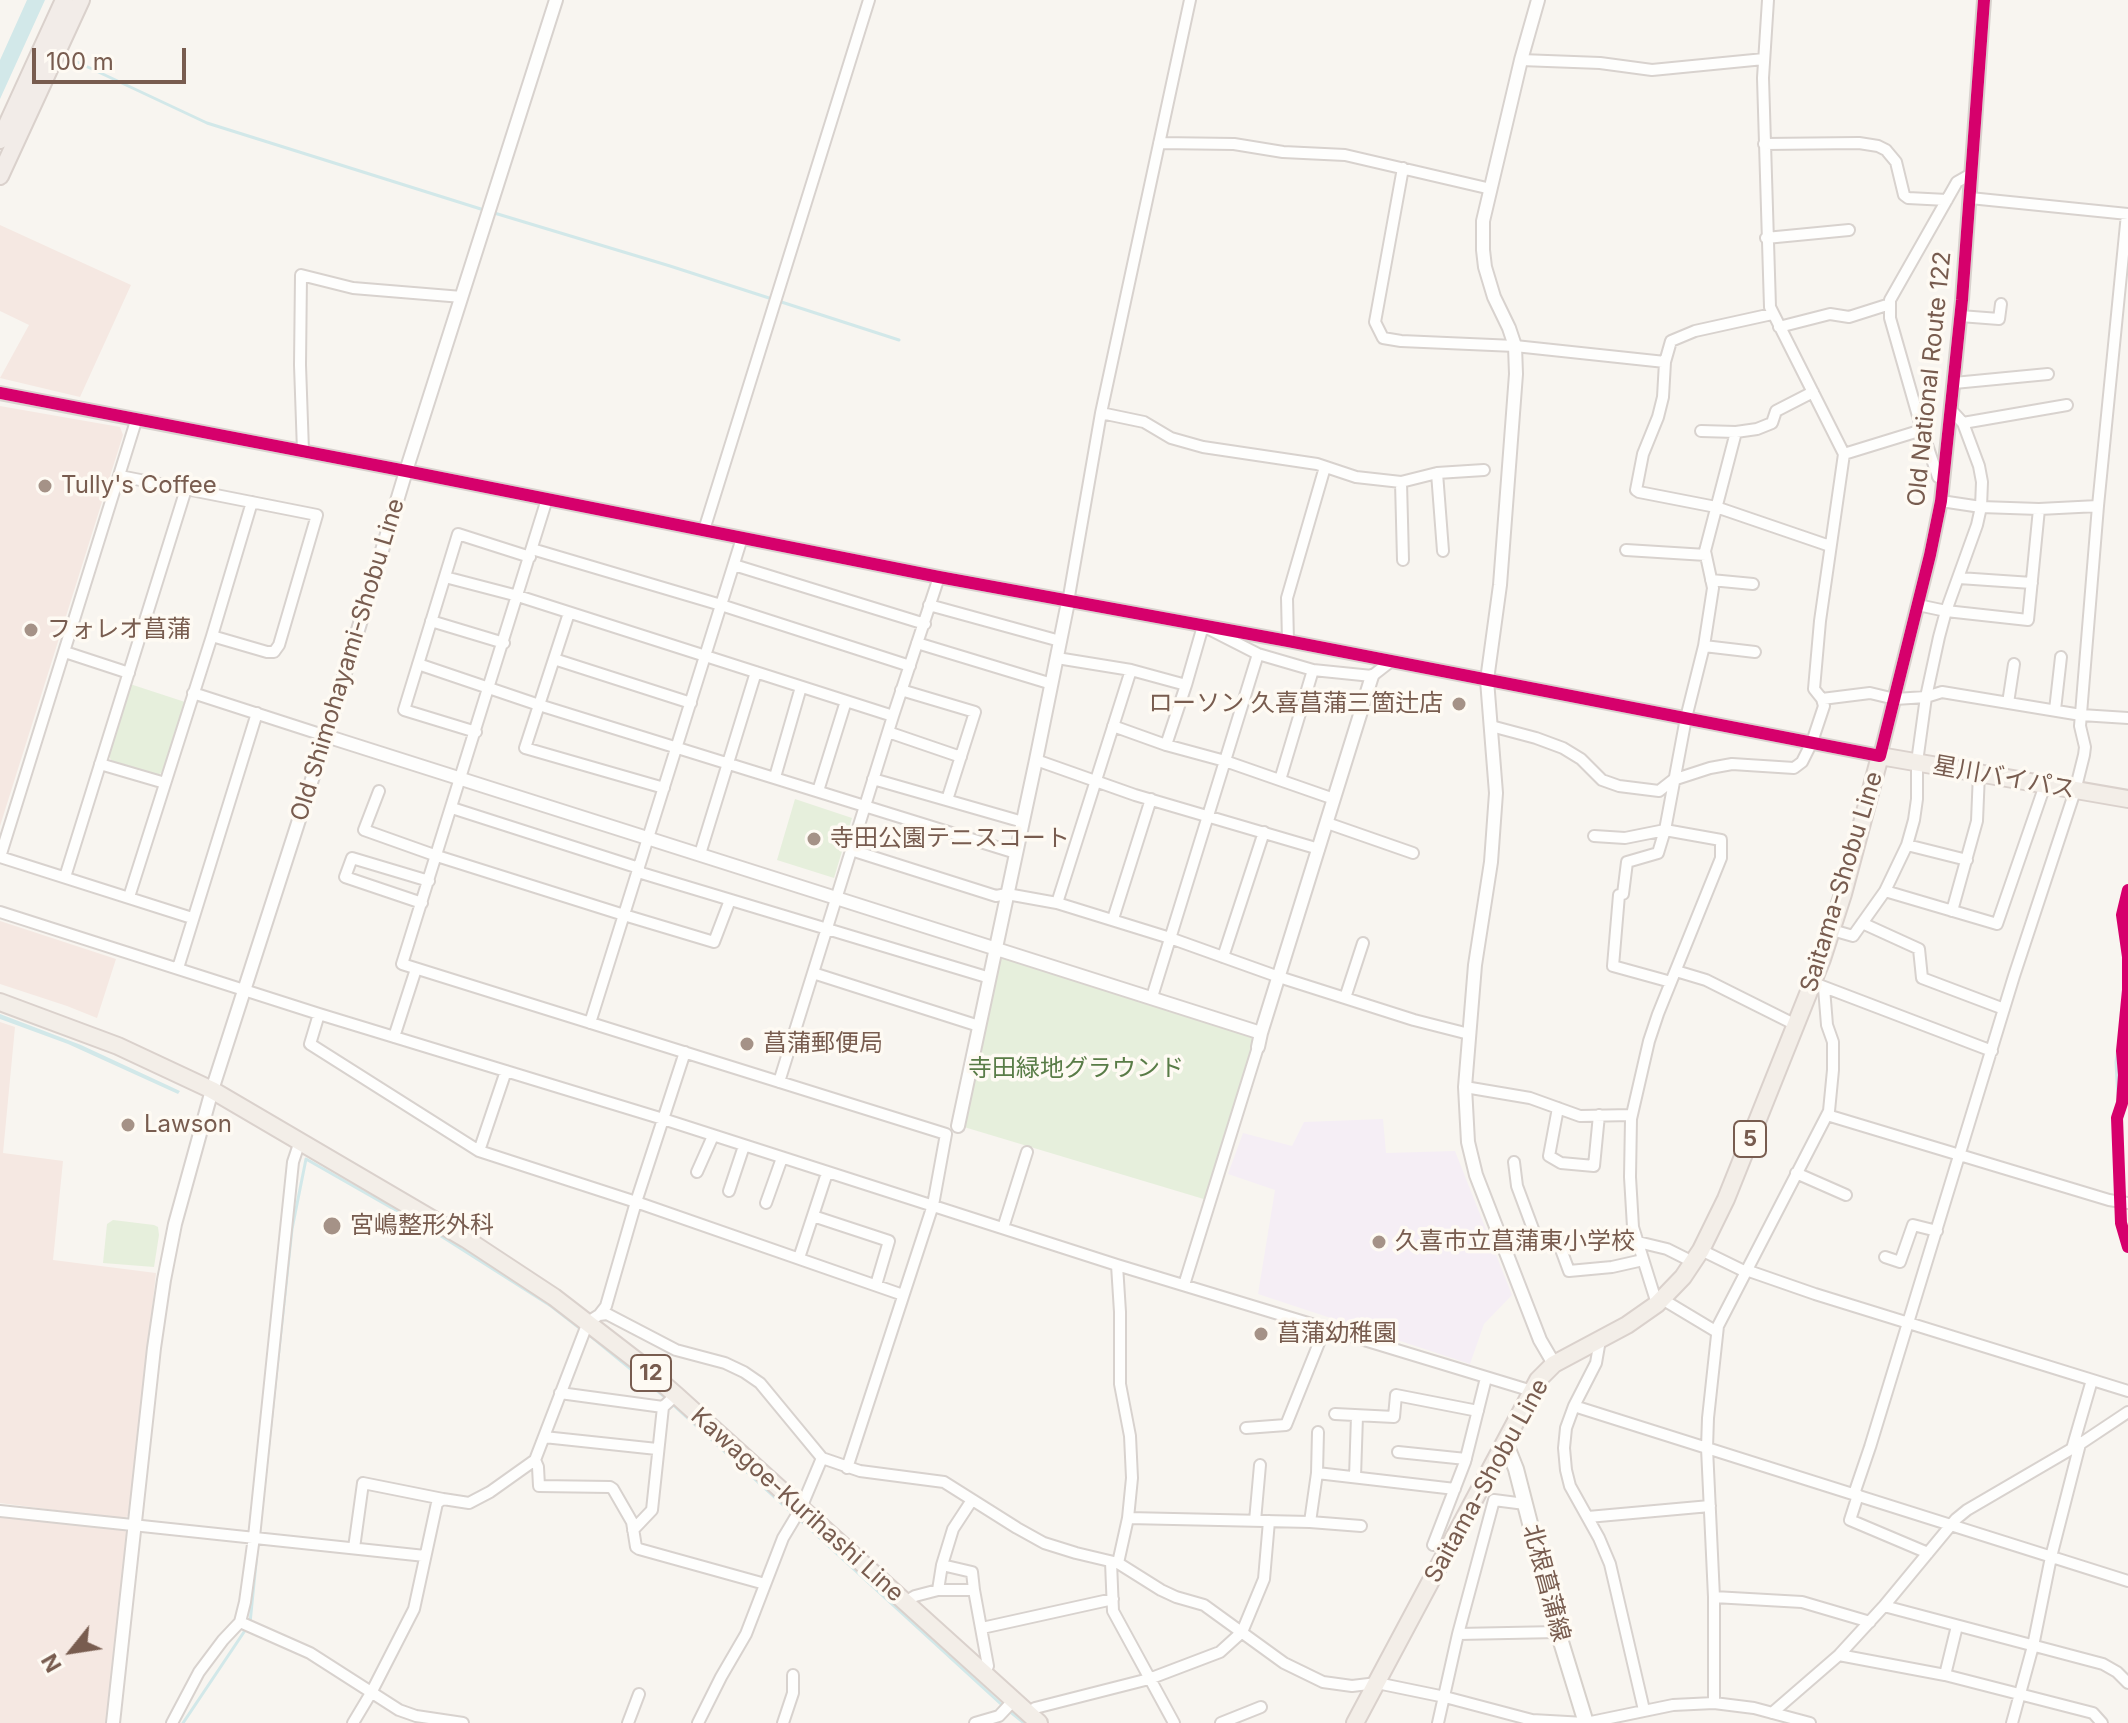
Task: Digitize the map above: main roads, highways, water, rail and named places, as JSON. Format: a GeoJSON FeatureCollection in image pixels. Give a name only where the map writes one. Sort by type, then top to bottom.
{"type":"FeatureCollection","features":[{"type":"Feature","properties":{"kind":"highway"},"geometry":{"type":"LineString","coordinates":[[0,140],[64,0]]}},
{"type":"Feature","properties":{"kind":"highway"},"geometry":{"type":"LineString","coordinates":[[0,176],[81,0]]}},
{"type":"Feature","properties":{"kind":"main road","name":"星川バイパス"},"geometry":{"type":"LineString","coordinates":[[1880,756],[2128,799]]}},
{"type":"Feature","properties":{"kind":"main road","name":"Saitama-Shobu Line"},"geometry":{"type":"LineString","coordinates":[[1355,1723],[1538,1380],[1554,1364],[1627,1325],[1659,1302],[1696,1257],[1726,1199],[1796,1025],[1819,985],[1880,756]]}},
{"type":"Feature","properties":{"kind":"main road","name":"Kawagoe-Kurihashi Line"},"geometry":{"type":"LineString","coordinates":[[0,1002],[118,1046],[212,1090],[466,1239],[593,1319],[669,1401],[801,1508],[1033,1718]]}},
{"type":"Feature","properties":{"kind":"main road","name":"北根菖蒲線"},"geometry":{"type":"LineString","coordinates":[[1506,1444],[1516,1469],[1558,1632],[1586,1723]]}},
{"type":"Feature","properties":{"kind":"waterway"},"geometry":{"type":"LineString","coordinates":[[75,61],[207,123],[484,210]]}},
{"type":"Feature","properties":{"kind":"waterway"},"geometry":{"type":"LineString","coordinates":[[491,212],[899,340]]}},
{"type":"Feature","properties":{"kind":"waterway"},"geometry":{"type":"LineString","coordinates":[[2116,1167],[2116,1062],[2124,1004],[2124,951]]}},
{"type":"Feature","properties":{"kind":"waterway"},"geometry":{"type":"LineString","coordinates":[[261,1516],[292,1229],[306,1159],[441,1236],[551,1306],[582,1330]]}},
{"type":"Feature","properties":{"kind":"waterway"},"geometry":{"type":"LineString","coordinates":[[588,1334],[666,1398]]}},
{"type":"Feature","properties":{"kind":"waterway"},"geometry":{"type":"LineString","coordinates":[[671,1403],[793,1514]]}},
{"type":"Feature","properties":{"kind":"waterway"},"geometry":{"type":"LineString","coordinates":[[799,1519],[1002,1705]]}},
{"type":"Feature","properties":{"kind":"waterway"},"geometry":{"type":"LineString","coordinates":[[250,1623],[258,1543]]}},
{"type":"Feature","properties":{"kind":"waterway"},"geometry":{"type":"LineString","coordinates":[[183,1723],[246,1629]]}},
{"type":"Feature","properties":{"kind":"waterway"},"geometry":{"type":"LineString","coordinates":[[1008,1710],[1024,1723]]}},
{"type":"Feature","properties":{"kind":"place","name":"Tully's Coffee"},"geometry":{"type":"Point","coordinates":[45,486]}},
{"type":"Feature","properties":{"kind":"place","name":"フォレオ菖蒲"},"geometry":{"type":"Point","coordinates":[31,630]}},
{"type":"Feature","properties":{"kind":"place","name":"ローソン 久喜菖蒲三箇辻店"},"geometry":{"type":"Point","coordinates":[1459,704]}},
{"type":"Feature","properties":{"kind":"place","name":"寺田公園テニスコート"},"geometry":{"type":"Point","coordinates":[814,839]}},
{"type":"Feature","properties":{"kind":"place","name":"菖蒲郵便局"},"geometry":{"type":"Point","coordinates":[747,1044]}},
{"type":"Feature","properties":{"kind":"place","name":"Lawson"},"geometry":{"type":"Point","coordinates":[128,1125]}},
{"type":"Feature","properties":{"kind":"place","name":"宮嶋整形外科"},"geometry":{"type":"Point","coordinates":[332,1226]}},
{"type":"Feature","properties":{"kind":"place","name":"久喜市立菖蒲東小学校"},"geometry":{"type":"Point","coordinates":[1379,1242]}},
{"type":"Feature","properties":{"kind":"place","name":"菖蒲幼稚園"},"geometry":{"type":"Point","coordinates":[1261,1334]}},
{"type":"Feature","properties":{"kind":"park label","name":"寺田緑地グラウンド"},"geometry":{"type":"Point","coordinates":[1076,1069]}}]}
